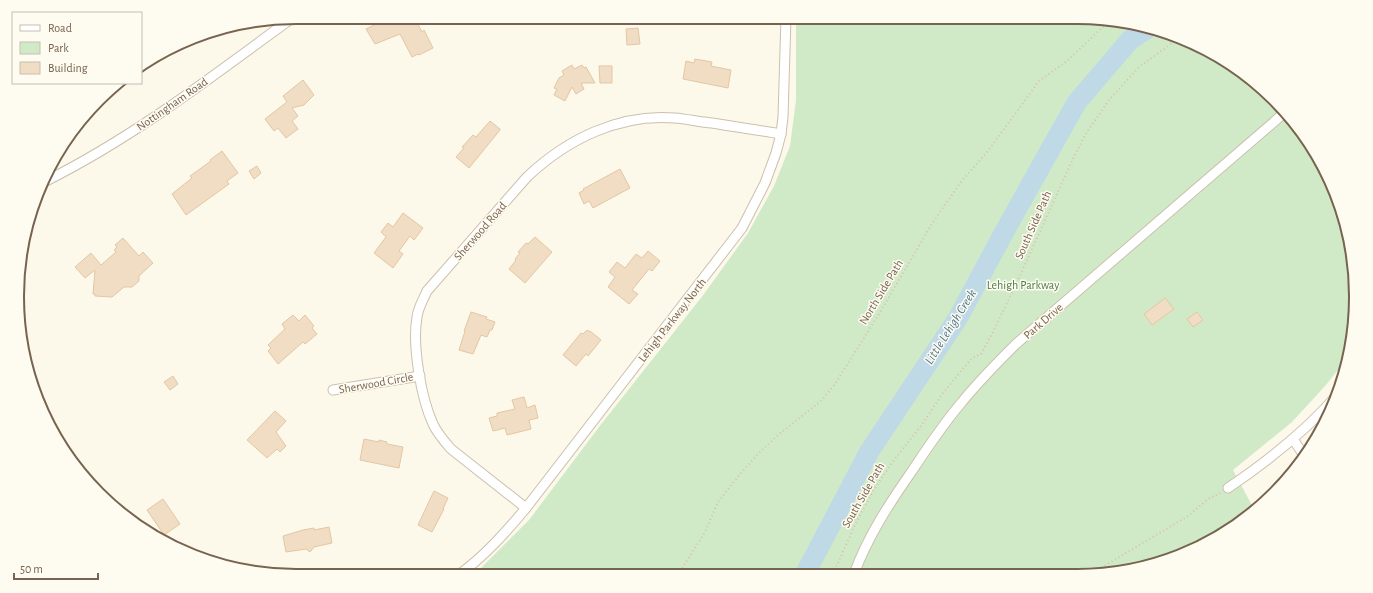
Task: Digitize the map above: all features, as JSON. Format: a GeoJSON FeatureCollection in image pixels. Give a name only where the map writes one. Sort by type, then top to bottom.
{"type":"FeatureCollection","features":[{"type":"Feature","properties":{"kind":"street","name":"Lehigh Parkway North"},"geometry":{"type":"LineString","coordinates":[[467,569],[488,550],[526,508],[742,228],[765,183],[776,154],[781,134],[784,117],[786,24]]}},
{"type":"Feature","properties":{"kind":"street","name":"Nottingham Road"},"geometry":{"type":"LineString","coordinates":[[51,178],[142,125],[283,25]]}},
{"type":"Feature","properties":{"kind":"street","name":"Park Drive"},"geometry":{"type":"LineString","coordinates":[[856,569],[886,509],[937,434],[961,402],[988,372],[1016,344],[1280,116]]}},
{"type":"Feature","properties":{"kind":"street","name":"Sherwood Road"},"geometry":{"type":"LineString","coordinates":[[526,508],[451,448],[441,437],[433,424],[428,411],[420,376],[416,349],[415,326],[417,315],[427,291],[527,177],[542,163],[576,140],[608,127],[634,120],[655,118],[675,118],[781,134]]}},
{"type":"Feature","properties":{"kind":"street","name":"Sherwood Circle"},"geometry":{"type":"LineString","coordinates":[[333,390],[420,376]]}},
{"type":"Feature","properties":{"kind":"street"},"geometry":{"type":"LineString","coordinates":[[1228,488],[1253,472],[1293,439],[1326,406]]}},
{"type":"Feature","properties":{"kind":"street"},"geometry":{"type":"LineString","coordinates":[[1293,439],[1301,451]]}},
{"type":"Feature","properties":{"kind":"path","name":"North Side Path"},"geometry":{"type":"LineString","coordinates":[[682,569],[705,532],[718,502],[741,472],[778,435],[821,401],[835,384],[879,314],[933,222],[961,182],[988,151],[1040,81],[1067,60],[1104,26]]}},
{"type":"Feature","properties":{"kind":"path","name":"South Side Path"},"geometry":{"type":"LineString","coordinates":[[835,569],[855,525],[873,491],[943,393],[972,358],[981,354],[1018,280],[1085,135],[1109,100],[1139,67],[1174,42]]}},
{"type":"Feature","properties":{"kind":"path"},"geometry":{"type":"LineString","coordinates":[[1102,568],[1188,516],[1208,499],[1228,488]]}},
{"type":"Feature","properties":{"kind":"green space","name":"Lehigh Parkway"},"geometry":{"type":"Polygon","coordinates":[[[796,24],[1076,24],[1112,26],[1164,38],[1197,52],[1228,70],[1256,92],[1293,131],[1321,176],[1335,209],[1344,243],[1347,261],[1349,296],[1347,332],[1340,367],[1326,385],[1292,422],[1233,470],[1252,505],[1228,523],[1197,541],[1164,555],[1112,567],[1076,569],[480,569],[529,520],[599,427],[704,294],[748,233],[774,186],[790,146],[796,100],[796,24]]]}},
{"type":"Feature","properties":{"kind":"building"},"geometry":{"type":"Polygon","coordinates":[[[376,24],[418,24],[422,32],[424,30],[433,48],[412,57],[400,34],[375,44],[366,29],[376,24]]]}},
{"type":"Feature","properties":{"kind":"building"},"geometry":{"type":"Polygon","coordinates":[[[638,28],[640,44],[627,45],[626,29],[638,28]]]}},
{"type":"Feature","properties":{"kind":"building"},"geometry":{"type":"Polygon","coordinates":[[[695,59],[712,62],[711,66],[731,70],[728,88],[683,79],[686,61],[694,63],[695,59]]]}},
{"type":"Feature","properties":{"kind":"building"},"geometry":{"type":"Polygon","coordinates":[[[572,65],[574,69],[582,65],[584,68],[586,67],[595,83],[581,83],[584,89],[576,94],[572,87],[565,101],[554,95],[557,89],[554,88],[559,78],[564,75],[562,71],[572,65]]]}},
{"type":"Feature","properties":{"kind":"building"},"geometry":{"type":"Polygon","coordinates":[[[599,66],[612,66],[612,83],[600,83],[599,66]]]}},
{"type":"Feature","properties":{"kind":"building"},"geometry":{"type":"Polygon","coordinates":[[[303,80],[314,95],[304,105],[292,108],[298,116],[292,121],[298,129],[286,138],[278,128],[274,131],[265,119],[287,102],[283,96],[303,80]]]}},
{"type":"Feature","properties":{"kind":"building"},"geometry":{"type":"Polygon","coordinates":[[[490,121],[500,130],[469,168],[456,157],[464,148],[462,147],[473,135],[476,137],[490,121]]]}},
{"type":"Feature","properties":{"kind":"building"},"geometry":{"type":"Polygon","coordinates":[[[222,151],[238,173],[227,181],[229,184],[186,215],[172,194],[192,178],[190,176],[222,151]]]}},
{"type":"Feature","properties":{"kind":"building"},"geometry":{"type":"Polygon","coordinates":[[[257,166],[261,173],[254,179],[249,171],[257,166]]]}},
{"type":"Feature","properties":{"kind":"building"},"geometry":{"type":"Polygon","coordinates":[[[620,169],[630,188],[593,208],[589,201],[584,204],[579,193],[584,190],[583,189],[620,169]]]}},
{"type":"Feature","properties":{"kind":"building"},"geometry":{"type":"Polygon","coordinates":[[[403,213],[423,228],[414,240],[410,236],[399,251],[403,254],[393,268],[374,253],[386,237],[381,232],[388,223],[393,227],[403,213]]]}},
{"type":"Feature","properties":{"kind":"building"},"geometry":{"type":"Polygon","coordinates":[[[535,237],[552,252],[525,283],[509,269],[520,253],[518,252],[526,243],[528,244],[535,237]]]}},
{"type":"Feature","properties":{"kind":"building"},"geometry":{"type":"Polygon","coordinates":[[[123,238],[139,256],[143,252],[153,263],[139,276],[139,281],[132,287],[124,287],[112,297],[95,296],[95,294],[93,294],[95,270],[85,278],[75,267],[91,253],[101,265],[116,252],[114,250],[117,247],[115,245],[123,238]]]}},
{"type":"Feature","properties":{"kind":"building"},"geometry":{"type":"Polygon","coordinates":[[[648,251],[660,261],[652,271],[649,269],[632,290],[638,294],[629,304],[608,287],[615,277],[609,272],[617,262],[625,268],[636,254],[642,258],[648,251]]]}},
{"type":"Feature","properties":{"kind":"building"},"geometry":{"type":"Polygon","coordinates":[[[1165,298],[1174,309],[1152,325],[1144,314],[1165,298]]]}},
{"type":"Feature","properties":{"kind":"building"},"geometry":{"type":"Polygon","coordinates":[[[471,312],[487,317],[486,319],[495,322],[487,337],[481,335],[473,354],[459,350],[471,312]]]}},
{"type":"Feature","properties":{"kind":"building"},"geometry":{"type":"Polygon","coordinates":[[[1197,312],[1203,320],[1193,327],[1187,319],[1197,312]]]}},
{"type":"Feature","properties":{"kind":"building"},"geometry":{"type":"Polygon","coordinates":[[[293,315],[299,321],[305,315],[314,326],[312,328],[317,334],[305,344],[303,342],[278,364],[268,351],[271,348],[268,345],[285,329],[282,324],[293,315]]]}},
{"type":"Feature","properties":{"kind":"building"},"geometry":{"type":"Polygon","coordinates":[[[587,330],[601,340],[588,356],[586,354],[576,366],[563,355],[581,333],[583,334],[587,330]]]}},
{"type":"Feature","properties":{"kind":"building"},"geometry":{"type":"Polygon","coordinates":[[[173,376],[178,384],[170,390],[164,382],[173,376]]]}},
{"type":"Feature","properties":{"kind":"building"},"geometry":{"type":"Polygon","coordinates":[[[524,397],[527,408],[535,405],[538,418],[529,420],[531,429],[507,435],[505,428],[493,431],[489,418],[497,416],[497,413],[515,409],[512,400],[524,397]]]}},
{"type":"Feature","properties":{"kind":"building"},"geometry":{"type":"Polygon","coordinates":[[[275,411],[286,421],[276,432],[286,446],[280,452],[277,449],[267,458],[247,440],[275,411]]]}},
{"type":"Feature","properties":{"kind":"building"},"geometry":{"type":"Polygon","coordinates":[[[364,439],[379,442],[379,440],[387,442],[387,444],[403,447],[399,468],[360,460],[364,439]]]}},
{"type":"Feature","properties":{"kind":"building"},"geometry":{"type":"Polygon","coordinates":[[[434,491],[448,498],[432,532],[418,525],[434,491]]]}},
{"type":"Feature","properties":{"kind":"building"},"geometry":{"type":"Polygon","coordinates":[[[163,499],[180,524],[165,535],[147,510],[163,499]]]}},
{"type":"Feature","properties":{"kind":"building"},"geometry":{"type":"Polygon","coordinates":[[[329,527],[332,543],[314,547],[310,552],[306,549],[286,552],[283,536],[303,530],[314,528],[314,530],[329,527]]]}},
{"type":"Feature","properties":{"kind":"waterway","name":"Little Lehigh Creek"},"geometry":{"type":"LineString","coordinates":[[808,569],[869,452],[958,318],[1077,102],[1130,40],[1142,32]]}}]}
